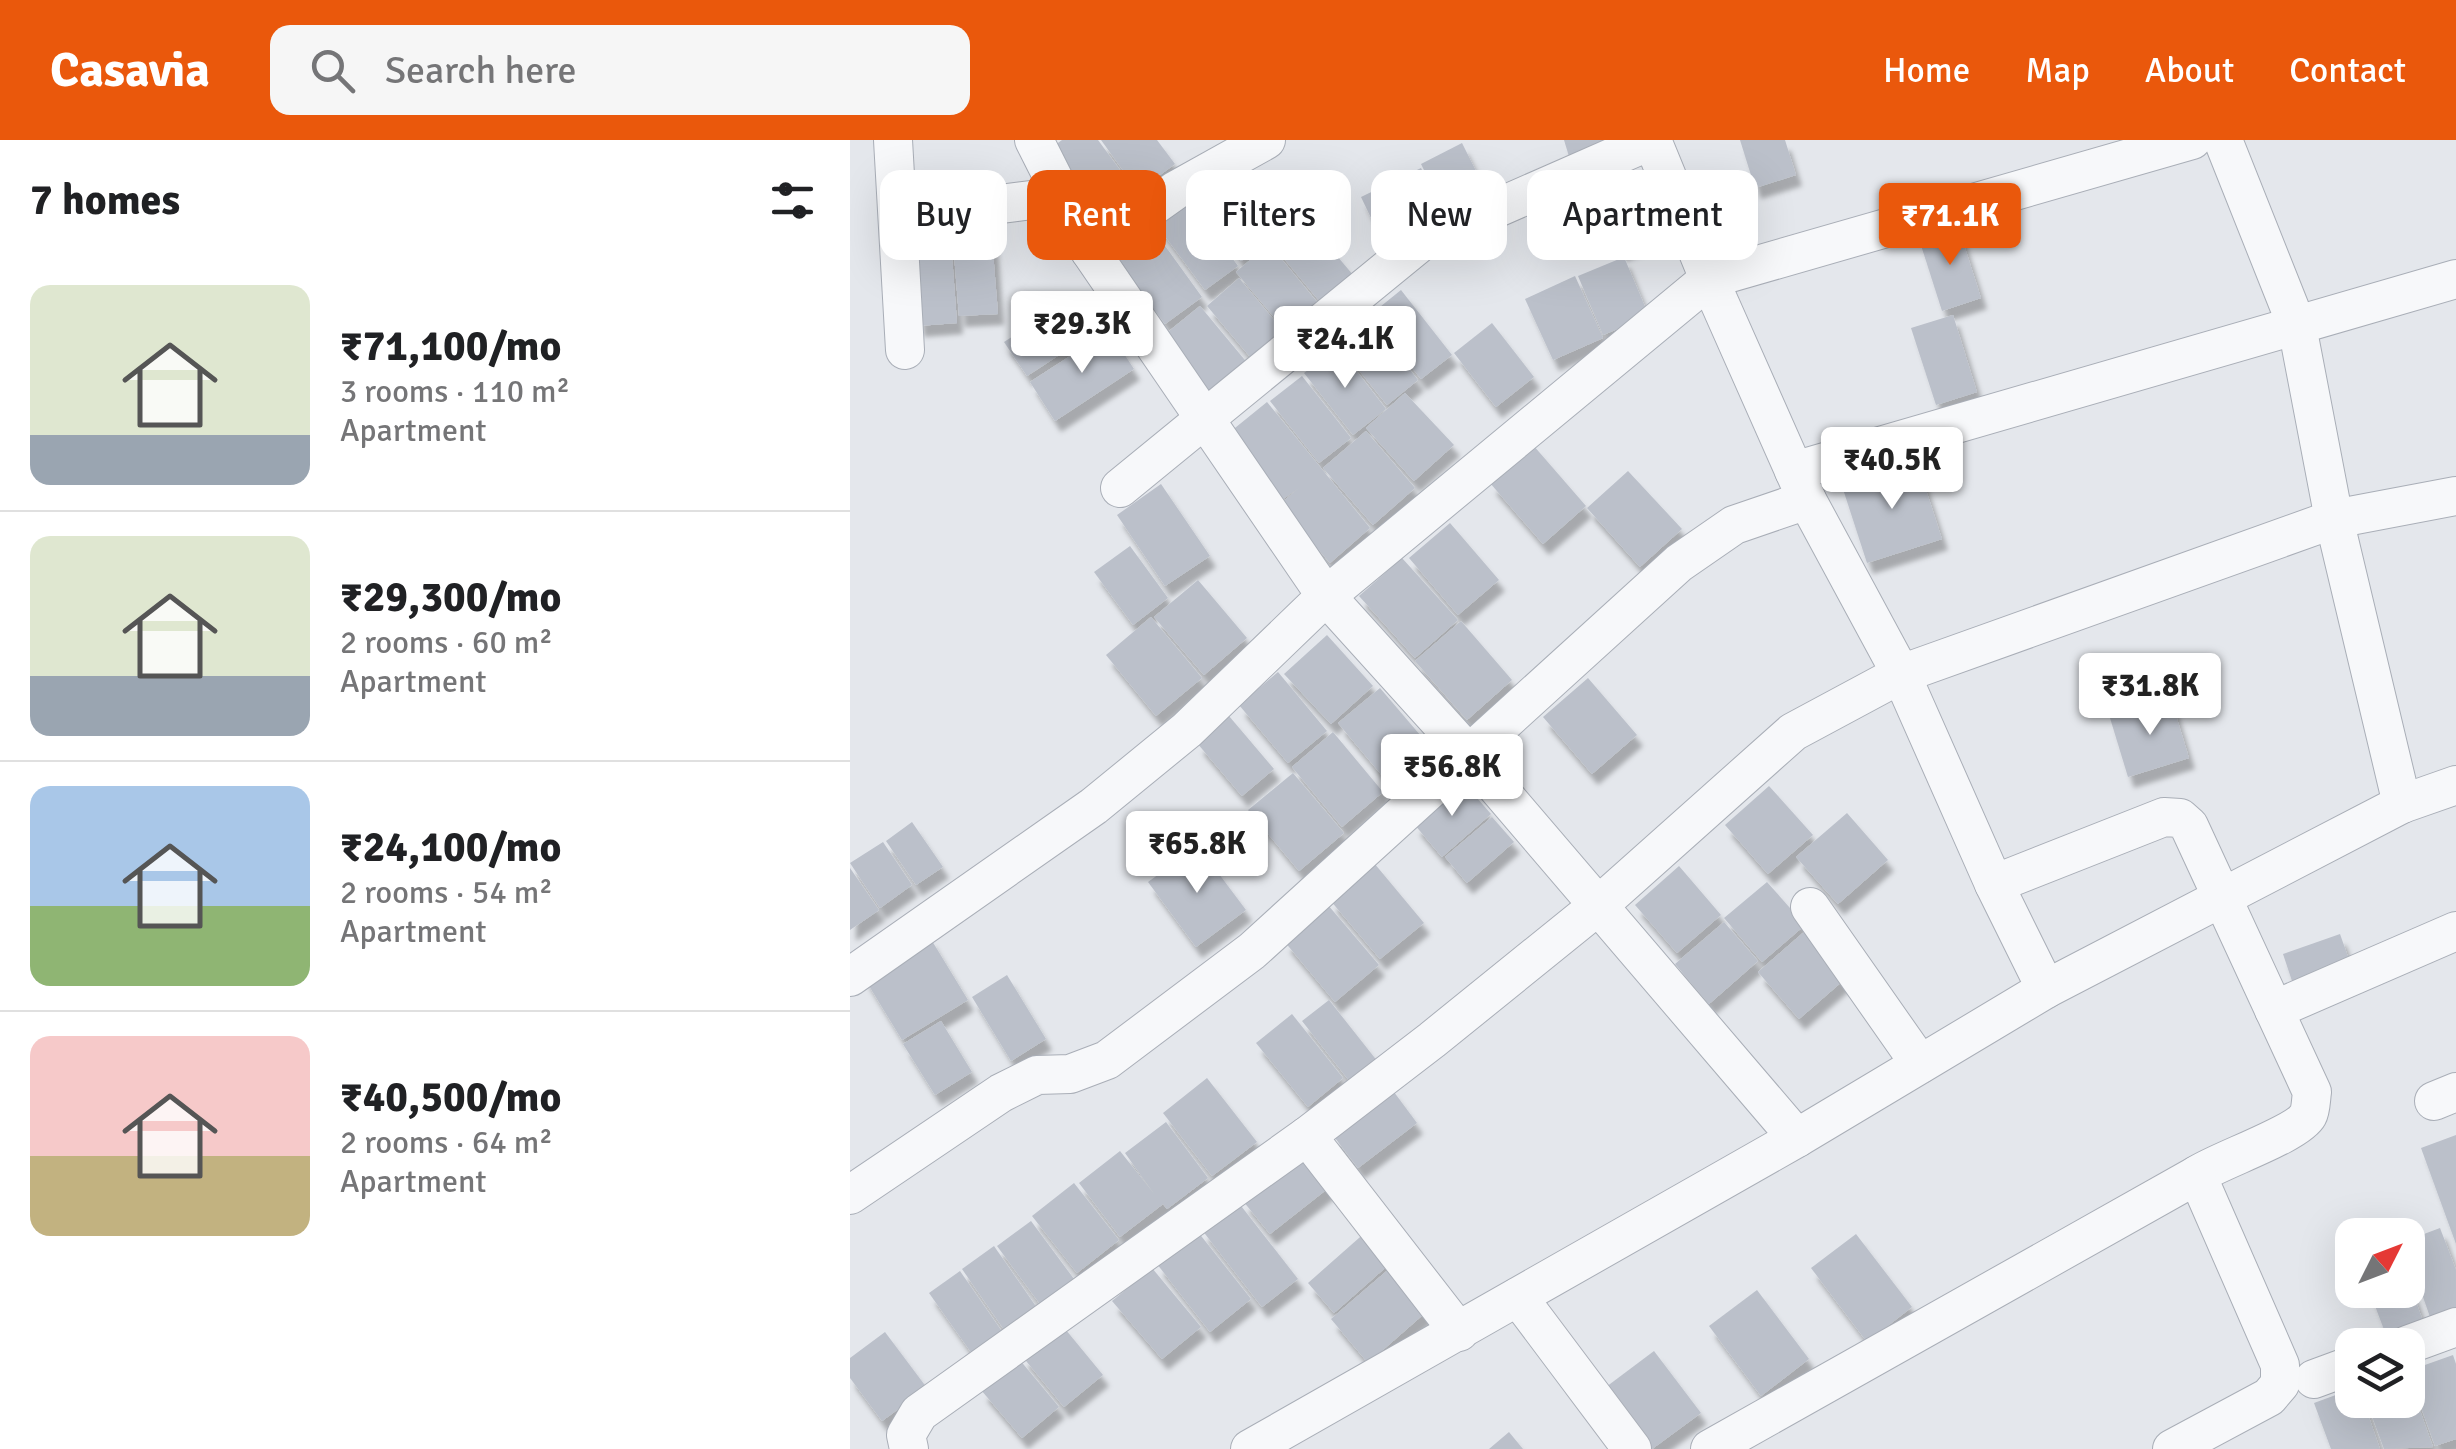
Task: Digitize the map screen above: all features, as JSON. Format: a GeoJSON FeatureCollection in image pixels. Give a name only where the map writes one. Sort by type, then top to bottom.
{"type":"FeatureCollection","features":[{"type":"Feature","properties":{"kind":"street"},"geometry":{"type":"LineString","coordinates":[[893,140],[895,170]]}},
{"type":"Feature","properties":{"kind":"street"},"geometry":{"type":"LineString","coordinates":[[1034,140],[1050,170]]}},
{"type":"Feature","properties":{"kind":"street"},"geometry":{"type":"LineString","coordinates":[[1166,197],[1266,140]]}},
{"type":"Feature","properties":{"kind":"street"},"geometry":{"type":"LineString","coordinates":[[1120,488],[1422,242],[1652,140],[1708,278],[1801,485],[1901,674],[1994,884],[2046,990]]}},
{"type":"Feature","properties":{"kind":"street"},"geometry":{"type":"LineString","coordinates":[[850,978],[1094,806],[1186,730],[1326,596],[1708,278],[2192,140]]}},
{"type":"Feature","properties":{"kind":"street"},"geometry":{"type":"LineString","coordinates":[[2223,140],[2297,326],[2334,519],[2402,804]]}},
{"type":"Feature","properties":{"kind":"street"},"geometry":{"type":"LineString","coordinates":[[900,260],[905,350]]}},
{"type":"Feature","properties":{"kind":"street"},"geometry":{"type":"LineString","coordinates":[[1096,260],[1326,596],[1600,905],[1797,1138]]}},
{"type":"Feature","properties":{"kind":"street"},"geometry":{"type":"LineString","coordinates":[[850,1195],[1001,1093],[1038,1075],[1070,1074],[1107,1060],[1252,951],[1467,752],[1679,564],[1801,485],[2456,279]]}},
{"type":"Feature","properties":{"kind":"street"},"geometry":{"type":"LineString","coordinates":[[909,1449],[906,1435],[920,1412],[1307,1136],[1600,905],[1793,732],[1901,674],[2334,519],[2456,496]]}},
{"type":"Feature","properties":{"kind":"street"},"geometry":{"type":"LineString","coordinates":[[1250,1449],[1797,1138],[2046,990],[2402,804],[2456,786]]}},
{"type":"Feature","properties":{"kind":"street"},"geometry":{"type":"LineString","coordinates":[[1710,1449],[2214,1164],[2294,1129],[2308,1115],[2312,1092],[2189,826],[2180,818],[2164,818],[1994,884]]}},
{"type":"Feature","properties":{"kind":"street"},"geometry":{"type":"LineString","coordinates":[[1810,907],[1920,1064]]}},
{"type":"Feature","properties":{"kind":"street"},"geometry":{"type":"LineString","coordinates":[[2274,1010],[2456,932]]}},
{"type":"Feature","properties":{"kind":"street"},"geometry":{"type":"LineString","coordinates":[[1307,1136],[1459,1332]]}},
{"type":"Feature","properties":{"kind":"street"},"geometry":{"type":"LineString","coordinates":[[2172,1449],[2269,1397],[2280,1384],[2280,1364],[2197,1175]]}},
{"type":"Feature","properties":{"kind":"street"},"geometry":{"type":"LineString","coordinates":[[1518,1297],[1632,1449]]}},
{"type":"Feature","properties":{"kind":"street"},"geometry":{"type":"LineString","coordinates":[[2425,1338],[2456,1327]]}},
{"type":"Feature","properties":{"kind":"street"},"geometry":{"type":"LineString","coordinates":[[2314,1379],[2335,1371]]}},
{"type":"Feature","properties":{"kind":"building"},"geometry":{"type":"Polygon","coordinates":[[[1062,140],[1098,140],[1120,170],[1061,170],[1047,151],[1062,140]]]}},
{"type":"Feature","properties":{"kind":"building"},"geometry":{"type":"Polygon","coordinates":[[[1101,140],[1157,140],[1175,164],[1166,171],[1123,170],[1101,140]]]}},
{"type":"Feature","properties":{"kind":"building"},"geometry":{"type":"Polygon","coordinates":[[[1564,140],[1619,140],[1571,163],[1564,140]]]}},
{"type":"Feature","properties":{"kind":"building"},"geometry":{"type":"Polygon","coordinates":[[[1740,140],[1785,140],[1796,175],[1758,187],[1758,170],[1749,170],[1740,140]]]}},
{"type":"Feature","properties":{"kind":"building"},"geometry":{"type":"Polygon","coordinates":[[[1462,143],[1476,170],[1424,170],[1421,164],[1462,143]]]}},
{"type":"Feature","properties":{"kind":"building"},"geometry":{"type":"Polygon","coordinates":[[[1236,162],[1242,170],[1225,170],[1236,162]]]}},
{"type":"Feature","properties":{"kind":"building"},"geometry":{"type":"Polygon","coordinates":[[[1371,192],[1371,218],[1361,197],[1371,192]]]}},
{"type":"Feature","properties":{"kind":"building"},"geometry":{"type":"Polygon","coordinates":[[[1186,203],[1186,260],[1234,260],[1238,266],[1205,290],[1166,237],[1166,217],[1186,203]]]}},
{"type":"Feature","properties":{"kind":"building"},"geometry":{"type":"Polygon","coordinates":[[[1958,226],[1981,298],[1942,311],[1919,239],[1958,226]]]}},
{"type":"Feature","properties":{"kind":"building"},"geometry":{"type":"Polygon","coordinates":[[[1166,247],[1202,297],[1165,324],[1118,260],[1166,260],[1166,247]]]}},
{"type":"Feature","properties":{"kind":"building"},"geometry":{"type":"Polygon","coordinates":[[[912,260],[952,260],[957,323],[918,326],[912,260]]]}},
{"type":"Feature","properties":{"kind":"building"},"geometry":{"type":"Polygon","coordinates":[[[954,260],[994,260],[998,314],[959,316],[954,260]]]}},
{"type":"Feature","properties":{"kind":"building"},"geometry":{"type":"Polygon","coordinates":[[[1250,260],[1282,260],[1322,308],[1289,335],[1236,272],[1250,260]]]}},
{"type":"Feature","properties":{"kind":"building"},"geometry":{"type":"Polygon","coordinates":[[[1285,260],[1340,260],[1354,276],[1321,303],[1285,260]]]}},
{"type":"Feature","properties":{"kind":"building"},"geometry":{"type":"Polygon","coordinates":[[[1625,260],[1649,316],[1603,335],[1578,276],[1625,260]]]}},
{"type":"Feature","properties":{"kind":"building"},"geometry":{"type":"Polygon","coordinates":[[[1575,276],[1603,338],[1553,360],[1525,299],[1575,276]]]}},
{"type":"Feature","properties":{"kind":"building"},"geometry":{"type":"Polygon","coordinates":[[[1239,278],[1289,338],[1257,365],[1207,306],[1239,278]]]}},
{"type":"Feature","properties":{"kind":"building"},"geometry":{"type":"Polygon","coordinates":[[[1401,290],[1452,355],[1421,379],[1370,315],[1401,290]]]}},
{"type":"Feature","properties":{"kind":"building"},"geometry":{"type":"Polygon","coordinates":[[[1079,293],[1102,327],[1027,376],[1004,342],[1079,293]]]}},
{"type":"Feature","properties":{"kind":"building"},"geometry":{"type":"Polygon","coordinates":[[[1200,306],[1249,365],[1212,395],[1163,336],[1200,306]]]}},
{"type":"Feature","properties":{"kind":"building"},"geometry":{"type":"Polygon","coordinates":[[[1953,315],[1977,392],[1936,405],[1911,328],[1953,315]]]}},
{"type":"Feature","properties":{"kind":"building"},"geometry":{"type":"Polygon","coordinates":[[[1368,317],[1418,380],[1387,405],[1336,342],[1368,317]]]}},
{"type":"Feature","properties":{"kind":"building"},"geometry":{"type":"Polygon","coordinates":[[[1492,323],[1534,377],[1496,407],[1454,353],[1492,323]]]}},
{"type":"Feature","properties":{"kind":"building"},"geometry":{"type":"Polygon","coordinates":[[[1109,331],[1134,369],[1055,421],[1030,382],[1109,331]]]}},
{"type":"Feature","properties":{"kind":"building"},"geometry":{"type":"Polygon","coordinates":[[[1338,347],[1386,409],[1353,435],[1304,373],[1338,347]]]}},
{"type":"Feature","properties":{"kind":"building"},"geometry":{"type":"Polygon","coordinates":[[[1302,376],[1351,438],[1319,463],[1270,401],[1302,376]]]}},
{"type":"Feature","properties":{"kind":"building"},"geometry":{"type":"Polygon","coordinates":[[[1405,393],[1454,445],[1414,481],[1366,428],[1405,393]]]}},
{"type":"Feature","properties":{"kind":"building"},"geometry":{"type":"Polygon","coordinates":[[[1267,402],[1370,528],[1330,563],[1280,504],[1299,488],[1283,499],[1230,432],[1267,402]]]}},
{"type":"Feature","properties":{"kind":"building"},"geometry":{"type":"Polygon","coordinates":[[[1366,431],[1415,488],[1373,525],[1323,468],[1366,431]]]}},
{"type":"Feature","properties":{"kind":"building"},"geometry":{"type":"Polygon","coordinates":[[[1533,445],[1586,506],[1543,544],[1490,483],[1533,445]]]}},
{"type":"Feature","properties":{"kind":"building"},"geometry":{"type":"Polygon","coordinates":[[[1917,462],[1942,539],[1867,563],[1842,486],[1917,462]]]}},
{"type":"Feature","properties":{"kind":"building"},"geometry":{"type":"Polygon","coordinates":[[[1628,471],[1682,529],[1640,567],[1587,508],[1628,471]]]}},
{"type":"Feature","properties":{"kind":"building"},"geometry":{"type":"Polygon","coordinates":[[[1161,484],[1210,556],[1165,586],[1117,515],[1161,484]]]}},
{"type":"Feature","properties":{"kind":"building"},"geometry":{"type":"Polygon","coordinates":[[[1450,523],[1499,580],[1458,615],[1409,558],[1450,523]]]}},
{"type":"Feature","properties":{"kind":"building"},"geometry":{"type":"Polygon","coordinates":[[[1130,546],[1168,598],[1133,625],[1094,572],[1130,546]]]}},
{"type":"Feature","properties":{"kind":"building"},"geometry":{"type":"Polygon","coordinates":[[[1402,558],[1458,620],[1415,658],[1359,596],[1402,558]]]}},
{"type":"Feature","properties":{"kind":"building"},"geometry":{"type":"Polygon","coordinates":[[[1198,580],[1247,638],[1204,675],[1154,617],[1198,580]]]}},
{"type":"Feature","properties":{"kind":"building"},"geometry":{"type":"Polygon","coordinates":[[[1151,617],[1202,678],[1156,716],[1106,655],[1151,617]]]}},
{"type":"Feature","properties":{"kind":"building"},"geometry":{"type":"Polygon","coordinates":[[[1461,621],[1512,680],[1467,720],[1415,661],[1461,621]]]}},
{"type":"Feature","properties":{"kind":"building"},"geometry":{"type":"Polygon","coordinates":[[[1327,635],[1373,686],[1331,724],[1284,674],[1327,635]]]}},
{"type":"Feature","properties":{"kind":"building"},"geometry":{"type":"Polygon","coordinates":[[[1278,672],[1327,731],[1288,763],[1239,705],[1278,672]]]}},
{"type":"Feature","properties":{"kind":"building"},"geometry":{"type":"Polygon","coordinates":[[[1588,678],[1637,735],[1592,774],[1543,717],[1588,678]]]}},
{"type":"Feature","properties":{"kind":"building"},"geometry":{"type":"Polygon","coordinates":[[[1380,688],[1432,749],[1390,785],[1338,723],[1380,688]]]}},
{"type":"Feature","properties":{"kind":"building"},"geometry":{"type":"Polygon","coordinates":[[[2171,699],[2189,758],[2128,777],[2110,718],[2171,699]]]}},
{"type":"Feature","properties":{"kind":"building"},"geometry":{"type":"Polygon","coordinates":[[[1229,716],[1274,769],[1242,796],[1197,743],[1229,716]]]}},
{"type":"Feature","properties":{"kind":"building"},"geometry":{"type":"Polygon","coordinates":[[[1333,732],[1383,792],[1342,827],[1292,767],[1333,732]]]}},
{"type":"Feature","properties":{"kind":"building"},"geometry":{"type":"Polygon","coordinates":[[[1293,773],[1344,833],[1299,871],[1248,810],[1293,773]]]}},
{"type":"Feature","properties":{"kind":"building"},"geometry":{"type":"Polygon","coordinates":[[[1463,782],[1491,814],[1442,857],[1414,824],[1463,782]]]}},
{"type":"Feature","properties":{"kind":"building"},"geometry":{"type":"Polygon","coordinates":[[[1769,786],[1813,835],[1768,874],[1725,825],[1769,786]]]}},
{"type":"Feature","properties":{"kind":"building"},"geometry":{"type":"Polygon","coordinates":[[[1847,813],[1888,860],[1838,904],[1796,857],[1847,813]]]}},
{"type":"Feature","properties":{"kind":"building"},"geometry":{"type":"Polygon","coordinates":[[[1492,817],[1514,842],[1467,883],[1445,857],[1492,817]]]}},
{"type":"Feature","properties":{"kind":"building"},"geometry":{"type":"Polygon","coordinates":[[[912,822],[943,867],[916,885],[886,841],[912,822]]]}},
{"type":"Feature","properties":{"kind":"building"},"geometry":{"type":"Polygon","coordinates":[[[883,842],[912,885],[880,908],[850,863],[883,842]]]}},
{"type":"Feature","properties":{"kind":"building"},"geometry":{"type":"Polygon","coordinates":[[[1198,846],[1246,910],[1196,947],[1148,882],[1198,846]]]}},
{"type":"Feature","properties":{"kind":"building"},"geometry":{"type":"Polygon","coordinates":[[[1374,863],[1424,923],[1380,959],[1330,900],[1374,863]]]}},
{"type":"Feature","properties":{"kind":"building"},"geometry":{"type":"Polygon","coordinates":[[[1679,866],[1721,915],[1677,953],[1635,905],[1679,866]]]}},
{"type":"Feature","properties":{"kind":"building"},"geometry":{"type":"Polygon","coordinates":[[[850,868],[879,910],[850,930],[850,868]]]}},
{"type":"Feature","properties":{"kind":"building"},"geometry":{"type":"Polygon","coordinates":[[[1767,882],[1805,925],[1762,962],[1724,918],[1767,882]]]}},
{"type":"Feature","properties":{"kind":"building"},"geometry":{"type":"Polygon","coordinates":[[[1328,905],[1379,965],[1335,1002],[1284,941],[1328,905]]]}},
{"type":"Feature","properties":{"kind":"building"},"geometry":{"type":"Polygon","coordinates":[[[1724,922],[1758,961],[1709,1004],[1675,964],[1724,922]]]}},
{"type":"Feature","properties":{"kind":"building"},"geometry":{"type":"Polygon","coordinates":[[[1804,932],[1845,979],[1799,1019],[1758,972],[1804,932]]]}},
{"type":"Feature","properties":{"kind":"building"},"geometry":{"type":"Polygon","coordinates":[[[2340,934],[2353,971],[2295,990],[2283,954],[2340,934]]]}},
{"type":"Feature","properties":{"kind":"building"},"geometry":{"type":"Polygon","coordinates":[[[929,936],[968,1000],[902,1040],[863,976],[929,936]]]}},
{"type":"Feature","properties":{"kind":"building"},"geometry":{"type":"Polygon","coordinates":[[[1007,975],[1046,1039],[1011,1061],[972,997],[1007,975]]]}},
{"type":"Feature","properties":{"kind":"building"},"geometry":{"type":"Polygon","coordinates":[[[1329,1000],[1378,1062],[1351,1083],[1302,1021],[1329,1000]]]}},
{"type":"Feature","properties":{"kind":"building"},"geometry":{"type":"Polygon","coordinates":[[[1292,1014],[1343,1078],[1308,1107],[1256,1043],[1292,1014]]]}},
{"type":"Feature","properties":{"kind":"building"},"geometry":{"type":"Polygon","coordinates":[[[941,1021],[972,1072],[935,1095],[903,1044],[941,1021]]]}},
{"type":"Feature","properties":{"kind":"building"},"geometry":{"type":"Polygon","coordinates":[[[1207,1078],[1257,1142],[1212,1176],[1163,1113],[1207,1078]]]}},
{"type":"Feature","properties":{"kind":"building"},"geometry":{"type":"Polygon","coordinates":[[[1391,1088],[1417,1123],[1358,1168],[1332,1134],[1391,1088]]]}},
{"type":"Feature","properties":{"kind":"building"},"geometry":{"type":"Polygon","coordinates":[[[1166,1122],[1208,1178],[1167,1209],[1163,1204],[1120,1237],[1079,1183],[1120,1151],[1155,1195],[1125,1153],[1166,1122]]]}},
{"type":"Feature","properties":{"kind":"building"},"geometry":{"type":"Polygon","coordinates":[[[2456,1135],[2456,1244],[2421,1148],[2456,1135]]]}},
{"type":"Feature","properties":{"kind":"building"},"geometry":{"type":"Polygon","coordinates":[[[1304,1153],[1331,1186],[1270,1234],[1243,1201],[1304,1153]]]}},
{"type":"Feature","properties":{"kind":"building"},"geometry":{"type":"Polygon","coordinates":[[[1074,1183],[1119,1240],[1077,1273],[1032,1216],[1074,1183]]]}},
{"type":"Feature","properties":{"kind":"building"},"geometry":{"type":"Polygon","coordinates":[[[1238,1202],[1298,1279],[1262,1307],[1202,1230],[1238,1202]]]}},
{"type":"Feature","properties":{"kind":"building"},"geometry":{"type":"Polygon","coordinates":[[[1031,1221],[1074,1279],[1040,1304],[997,1246],[1031,1221]]]}},
{"type":"Feature","properties":{"kind":"building"},"geometry":{"type":"Polygon","coordinates":[[[2440,1228],[2456,1270],[2456,1308],[2430,1317],[2425,1303],[2425,1234],[2440,1228]]]}},
{"type":"Feature","properties":{"kind":"building"},"geometry":{"type":"Polygon","coordinates":[[[1368,1230],[1394,1260],[1334,1313],[1308,1283],[1368,1230]]]}},
{"type":"Feature","properties":{"kind":"building"},"geometry":{"type":"Polygon","coordinates":[[[1198,1232],[1251,1299],[1210,1332],[1157,1264],[1198,1232]]]}},
{"type":"Feature","properties":{"kind":"building"},"geometry":{"type":"Polygon","coordinates":[[[1856,1234],[1912,1307],[1867,1342],[1811,1268],[1856,1234]]]}},
{"type":"Feature","properties":{"kind":"building"},"geometry":{"type":"Polygon","coordinates":[[[994,1246],[1037,1308],[1005,1331],[962,1269],[994,1246]]]}},
{"type":"Feature","properties":{"kind":"building"},"geometry":{"type":"Polygon","coordinates":[[[1396,1263],[1433,1306],[1368,1363],[1331,1319],[1396,1263]]]}},
{"type":"Feature","properties":{"kind":"building"},"geometry":{"type":"Polygon","coordinates":[[[1152,1268],[1201,1327],[1162,1359],[1112,1301],[1152,1268]]]}},
{"type":"Feature","properties":{"kind":"building"},"geometry":{"type":"Polygon","coordinates":[[[960,1271],[1003,1333],[973,1355],[929,1293],[960,1271]]]}},
{"type":"Feature","properties":{"kind":"building"},"geometry":{"type":"Polygon","coordinates":[[[1757,1290],[1809,1359],[1761,1396],[1709,1326],[1757,1290]]]}},
{"type":"Feature","properties":{"kind":"building"},"geometry":{"type":"Polygon","coordinates":[[[2376,1308],[2418,1308],[2423,1321],[2404,1328],[2383,1328],[2376,1308]]]}},
{"type":"Feature","properties":{"kind":"building"},"geometry":{"type":"Polygon","coordinates":[[[1061,1324],[1103,1375],[1064,1407],[1022,1356],[1061,1324]]]}},
{"type":"Feature","properties":{"kind":"building"},"geometry":{"type":"Polygon","coordinates":[[[885,1332],[927,1388],[882,1421],[850,1378],[850,1358],[885,1332]]]}},
{"type":"Feature","properties":{"kind":"building"},"geometry":{"type":"Polygon","coordinates":[[[1654,1351],[1701,1413],[1652,1449],[1606,1387],[1654,1351]]]}},
{"type":"Feature","properties":{"kind":"building"},"geometry":{"type":"Polygon","coordinates":[[[2453,1355],[2456,1364],[2456,1439],[2435,1446],[2425,1418],[2425,1365],[2453,1355]]]}},
{"type":"Feature","properties":{"kind":"building"},"geometry":{"type":"Polygon","coordinates":[[[1019,1359],[1059,1407],[1022,1438],[981,1390],[1019,1359]]]}},
{"type":"Feature","properties":{"kind":"building"},"geometry":{"type":"Polygon","coordinates":[[[2335,1395],[2335,1418],[2369,1418],[2380,1449],[2331,1449],[2314,1403],[2335,1395]]]}},
{"type":"Feature","properties":{"kind":"building"},"geometry":{"type":"Polygon","coordinates":[[[2373,1418],[2423,1418],[2433,1447],[2384,1449],[2373,1418]]]}},
{"type":"Feature","properties":{"kind":"building"},"geometry":{"type":"Polygon","coordinates":[[[1509,1432],[1523,1449],[1489,1449],[1509,1432]]]}}]}
